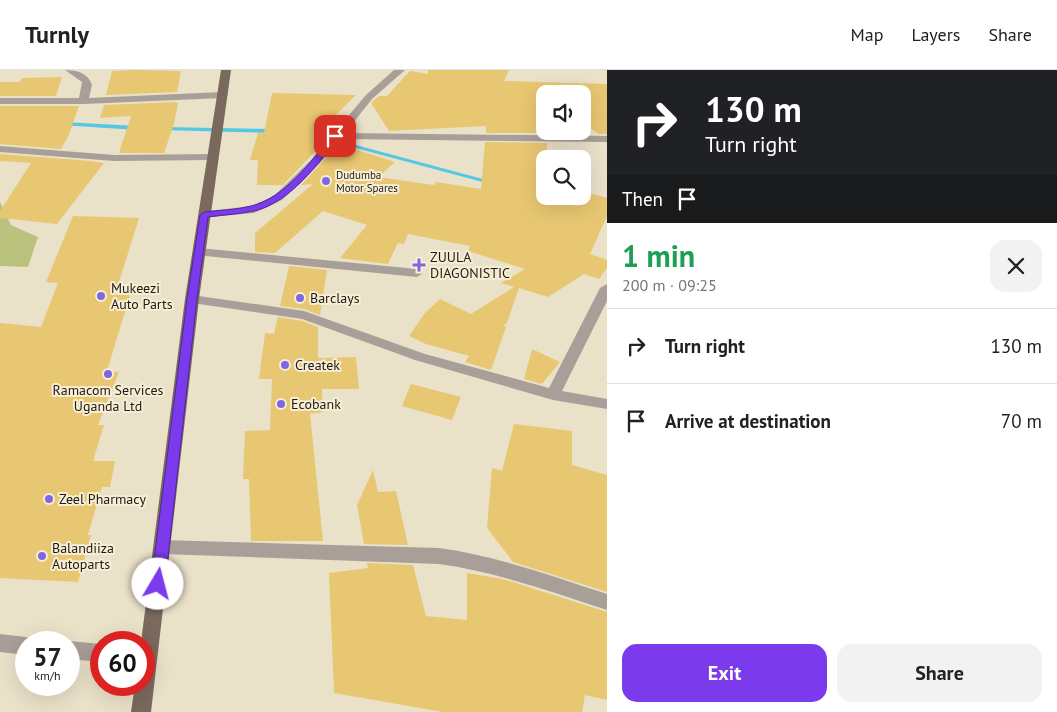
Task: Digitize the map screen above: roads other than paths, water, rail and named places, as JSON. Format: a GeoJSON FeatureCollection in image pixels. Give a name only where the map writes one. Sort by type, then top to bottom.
{"type":"FeatureCollection","features":[{"type":"Feature","properties":{"kind":"main road"},"geometry":{"type":"LineString","coordinates":[[150,631],[163,546],[192,299],[226,70]]}},
{"type":"Feature","properties":{"kind":"main road"},"geometry":{"type":"LineString","coordinates":[[140,712],[142,696]]}},
{"type":"Feature","properties":{"kind":"street"},"geometry":{"type":"LineString","coordinates":[[70,70],[89,83],[90,87],[83,101]]}},
{"type":"Feature","properties":{"kind":"street"},"geometry":{"type":"LineString","coordinates":[[204,215],[254,209],[278,198],[316,162],[335,136],[369,98],[400,70]]}},
{"type":"Feature","properties":{"kind":"street"},"geometry":{"type":"LineString","coordinates":[[0,100],[83,101],[223,95]]}},
{"type":"Feature","properties":{"kind":"street"},"geometry":{"type":"LineString","coordinates":[[335,136],[607,139]]}},
{"type":"Feature","properties":{"kind":"street"},"geometry":{"type":"LineString","coordinates":[[0,149],[114,158],[212,157]]}},
{"type":"Feature","properties":{"kind":"street"},"geometry":{"type":"LineString","coordinates":[[199,252],[417,273]]}},
{"type":"Feature","properties":{"kind":"street"},"geometry":{"type":"LineString","coordinates":[[553,395],[607,288]]}},
{"type":"Feature","properties":{"kind":"street"},"geometry":{"type":"LineString","coordinates":[[192,299],[304,315],[420,357],[553,395],[607,404]]}},
{"type":"Feature","properties":{"kind":"street"},"geometry":{"type":"LineString","coordinates":[[163,546],[439,556],[468,560],[607,602]]}},
{"type":"Feature","properties":{"kind":"street"},"geometry":{"type":"LineString","coordinates":[[0,643],[15,645]]}},
{"type":"Feature","properties":{"kind":"waterway"},"geometry":{"type":"LineString","coordinates":[[63,124],[137,128]]}},
{"type":"Feature","properties":{"kind":"waterway"},"geometry":{"type":"LineString","coordinates":[[163,129],[274,131]]}},
{"type":"Feature","properties":{"kind":"waterway"},"geometry":{"type":"LineString","coordinates":[[308,132],[318,132],[350,145],[492,183]]}},
{"type":"Feature","properties":{"kind":"waterway"},"geometry":{"type":"LineString","coordinates":[[587,205],[607,210]]}},
{"type":"Feature","properties":{"kind":"place","name":"Dudumba Motor Spares"},"geometry":{"type":"Point","coordinates":[326,181]}},
{"type":"Feature","properties":{"kind":"place","name":"ZUULA DIAGONISTIC"},"geometry":{"type":"Point","coordinates":[419,265]}},
{"type":"Feature","properties":{"kind":"place","name":"Mukeezi Auto Parts"},"geometry":{"type":"Point","coordinates":[101,296]}},
{"type":"Feature","properties":{"kind":"place","name":"Barclays"},"geometry":{"type":"Point","coordinates":[300,298]}},
{"type":"Feature","properties":{"kind":"place","name":"Createk"},"geometry":{"type":"Point","coordinates":[285,365]}},
{"type":"Feature","properties":{"kind":"place","name":"Ramacom Services Uganda Ltd"},"geometry":{"type":"Point","coordinates":[108,374]}},
{"type":"Feature","properties":{"kind":"place","name":"Ecobank"},"geometry":{"type":"Point","coordinates":[281,404]}},
{"type":"Feature","properties":{"kind":"place","name":"Zeel Pharmacy"},"geometry":{"type":"Point","coordinates":[49,499]}},
{"type":"Feature","properties":{"kind":"place","name":"Balandiiza Autoparts"},"geometry":{"type":"Point","coordinates":[42,556]}}]}
